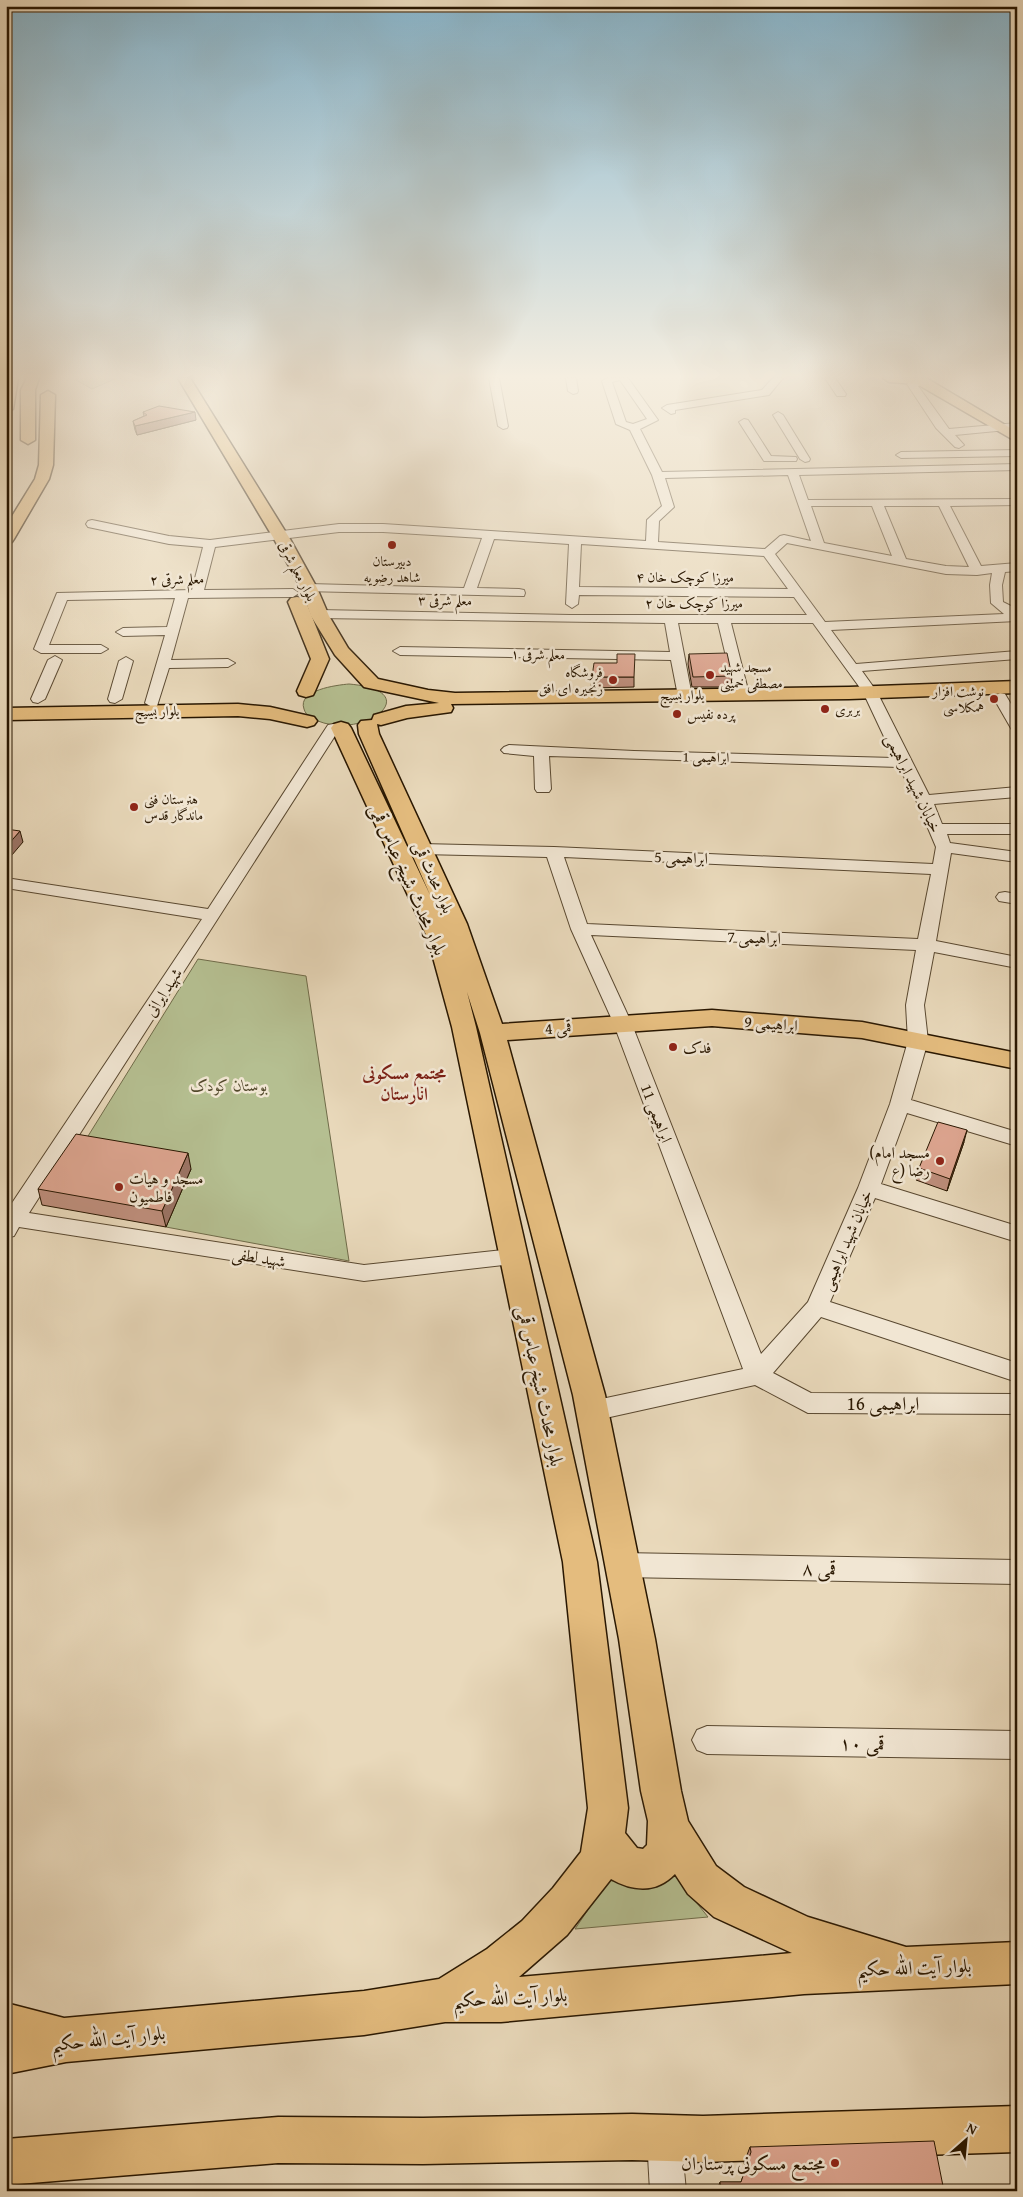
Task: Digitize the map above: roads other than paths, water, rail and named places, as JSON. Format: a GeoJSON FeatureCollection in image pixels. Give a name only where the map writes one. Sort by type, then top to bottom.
{"type":"FeatureCollection","features":[{"type":"Feature","properties":{"kind":"main road"},"geometry":{"type":"LineString","coordinates":[[6,539],[41,481]]}},
{"type":"Feature","properties":{"kind":"main road","name":"بلوار معلم شرقی"},"geometry":{"type":"LineString","coordinates":[[238,481],[273,537],[309,588],[319,614],[341,651],[374,684],[388,691],[394,698],[394,705],[390,713],[355,730]]}},
{"type":"Feature","properties":{"kind":"main road","name":"بلوار معلم شرقی"},"geometry":{"type":"LineString","coordinates":[[241,481],[273,537],[320,660],[318,667],[296,694],[295,707],[298,715],[307,722]]}},
{"type":"Feature","properties":{"kind":"main road"},"geometry":{"type":"LineString","coordinates":[[7,511],[21,488]]}},
{"type":"Feature","properties":{"kind":"main road","name":"بلوار بسیج"},"geometry":{"type":"LineString","coordinates":[[6,714],[244,701],[296,694],[340,681],[374,684],[428,696],[455,699],[742,694],[863,696]]}},
{"type":"Feature","properties":{"kind":"main road","name":"بلوار بسیج"},"geometry":{"type":"LineString","coordinates":[[6,707],[152,707],[238,710],[270,713],[307,722],[355,730],[406,712],[452,707],[893,695],[1017,687]]}},
{"type":"Feature","properties":{"kind":"main road","name":"بلوار بسیج"},"geometry":{"type":"LineString","coordinates":[[893,695],[1008,696]]}},
{"type":"Feature","properties":{"kind":"main road"},"geometry":{"type":"LineString","coordinates":[[6,700],[136,698],[152,707]]}},
{"type":"Feature","properties":{"kind":"main road"},"geometry":{"type":"LineString","coordinates":[[6,720],[134,717],[152,707]]}},
{"type":"Feature","properties":{"kind":"main road","name":"بلوار محدث قمی"},"geometry":{"type":"LineString","coordinates":[[355,730],[370,734],[455,924],[493,1032]]}},
{"type":"Feature","properties":{"kind":"main road","name":"بلوار محدث شیخ عباس قمی"},"geometry":{"type":"LineString","coordinates":[[355,730],[440,939],[464,1027],[494,1162],[512,1257],[580,1562],[608,1808],[605,1836],[598,1862],[568,1903],[546,1926],[484,1978],[445,2000]]}},
{"type":"Feature","properties":{"kind":"main road","name":"ابراهیمی 9"},"geometry":{"type":"LineString","coordinates":[[622,1022],[712,1018],[862,1030],[1017,1061]]}},
{"type":"Feature","properties":{"kind":"main road","name":"قمی 4"},"geometry":{"type":"LineString","coordinates":[[493,1032],[622,1022]]}},
{"type":"Feature","properties":{"kind":"main road"},"geometry":{"type":"LineString","coordinates":[[493,1032],[592,1411],[637,1639],[661,1791],[670,1829],[702,1880],[729,1902],[804,1937],[906,1968]]}},
{"type":"Feature","properties":{"kind":"main road"},"geometry":{"type":"LineString","coordinates":[[605,1836],[616,1854],[626,1865],[642,1870],[654,1867],[666,1852],[668,1821]]}},
{"type":"Feature","properties":{"kind":"main road","name":"بلوار آیت الله حکیم"},"geometry":{"type":"LineString","coordinates":[[6,2052],[66,2040],[364,2013],[445,2000],[502,2000],[804,1973],[1017,1963]]}},
{"type":"Feature","properties":{"kind":"main road"},"geometry":{"type":"LineString","coordinates":[[6,2025],[66,2040]]}},
{"type":"Feature","properties":{"kind":"main road"},"geometry":{"type":"LineString","coordinates":[[6,2162],[278,2140],[703,2139],[1017,2129]]}},
{"type":"Feature","properties":{"kind":"street"},"geometry":{"type":"LineString","coordinates":[[652,546],[653,520],[668,507],[660,481]]}},
{"type":"Feature","properties":{"kind":"street"},"geometry":{"type":"LineString","coordinates":[[796,481],[819,546]]}},
{"type":"Feature","properties":{"kind":"street"},"geometry":{"type":"LineString","coordinates":[[805,503],[1017,502]]}},
{"type":"Feature","properties":{"kind":"street"},"geometry":{"type":"LineString","coordinates":[[943,503],[977,570]]}},
{"type":"Feature","properties":{"kind":"street"},"geometry":{"type":"LineString","coordinates":[[878,504],[901,562]]}},
{"type":"Feature","properties":{"kind":"street"},"geometry":{"type":"LineString","coordinates":[[92,524],[169,540],[210,544],[339,528],[383,528],[768,553],[784,539],[946,570],[1017,567]]}},
{"type":"Feature","properties":{"kind":"street"},"geometry":{"type":"LineString","coordinates":[[469,592],[489,535]]}},
{"type":"Feature","properties":{"kind":"street"},"geometry":{"type":"LineString","coordinates":[[570,619],[575,541]]}},
{"type":"Feature","properties":{"kind":"street"},"geometry":{"type":"LineString","coordinates":[[152,707],[173,631],[210,544]]}},
{"type":"Feature","properties":{"kind":"street","name":"خیابان شهید ابراهیمی"},"geometry":{"type":"LineString","coordinates":[[757,1375],[817,1307],[869,1188],[900,1104],[918,1041],[915,1006],[928,944],[944,847],[924,800],[863,696],[853,668],[768,553]]}},
{"type":"Feature","properties":{"kind":"street"},"geometry":{"type":"LineString","coordinates":[[1000,569],[996,585],[997,603],[1017,616]]}},
{"type":"Feature","properties":{"kind":"street"},"geometry":{"type":"LineString","coordinates":[[309,588],[519,594]]}},
{"type":"Feature","properties":{"kind":"street","name":"میرزا کوچک خان ۴"},"geometry":{"type":"LineString","coordinates":[[573,591],[798,593]]}},
{"type":"Feature","properties":{"kind":"street","name":"معلم شرقی ۲"},"geometry":{"type":"LineString","coordinates":[[101,649],[41,649],[62,596],[293,593]]}},
{"type":"Feature","properties":{"kind":"street","name":"معلم شرقی ۳"},"geometry":{"type":"LineString","coordinates":[[319,614],[570,619]]}},
{"type":"Feature","properties":{"kind":"street","name":"میرزا کوچک خان ۲"},"geometry":{"type":"LineString","coordinates":[[570,619],[819,622],[1017,616]]}},
{"type":"Feature","properties":{"kind":"street"},"geometry":{"type":"LineString","coordinates":[[671,620],[685,696]]}},
{"type":"Feature","properties":{"kind":"street"},"geometry":{"type":"LineString","coordinates":[[724,620],[742,694]]}},
{"type":"Feature","properties":{"kind":"street"},"geometry":{"type":"LineString","coordinates":[[123,632],[173,631]]}},
{"type":"Feature","properties":{"kind":"street","name":"معلم شرقی ۱"},"geometry":{"type":"LineString","coordinates":[[400,652],[677,656]]}},
{"type":"Feature","properties":{"kind":"street"},"geometry":{"type":"LineString","coordinates":[[853,668],[1017,655]]}},
{"type":"Feature","properties":{"kind":"street"},"geometry":{"type":"LineString","coordinates":[[38,699],[55,660]]}},
{"type":"Feature","properties":{"kind":"street"},"geometry":{"type":"LineString","coordinates":[[115,698],[126,661]]}},
{"type":"Feature","properties":{"kind":"street"},"geometry":{"type":"LineString","coordinates":[[163,664],[228,663]]}},
{"type":"Feature","properties":{"kind":"street"},"geometry":{"type":"LineString","coordinates":[[1008,696],[1017,727]]}},
{"type":"Feature","properties":{"kind":"street"},"geometry":{"type":"LineString","coordinates":[[317,751],[355,730]]}},
{"type":"Feature","properties":{"kind":"street","name":"شهید ایرانی"},"geometry":{"type":"LineString","coordinates":[[9,1222],[213,915],[317,751],[355,730]]}},
{"type":"Feature","properties":{"kind":"street","name":"ابراهیمی 1"},"geometry":{"type":"LineString","coordinates":[[509,750],[634,756],[904,763]]}},
{"type":"Feature","properties":{"kind":"street"},"geometry":{"type":"LineString","coordinates":[[541,752],[543,789]]}},
{"type":"Feature","properties":{"kind":"street"},"geometry":{"type":"LineString","coordinates":[[924,800],[1017,792]]}},
{"type":"Feature","properties":{"kind":"street"},"geometry":{"type":"LineString","coordinates":[[937,829],[1017,828]]}},
{"type":"Feature","properties":{"kind":"street"},"geometry":{"type":"LineString","coordinates":[[944,847],[1017,857]]}},
{"type":"Feature","properties":{"kind":"street","name":"ابراهیمی 5"},"geometry":{"type":"LineString","coordinates":[[421,849],[554,852],[941,868]]}},
{"type":"Feature","properties":{"kind":"street","name":"ابراهیمی 11"},"geometry":{"type":"LineString","coordinates":[[554,852],[580,929],[622,1022],[757,1375]]}},
{"type":"Feature","properties":{"kind":"street"},"geometry":{"type":"LineString","coordinates":[[6,883],[213,915]]}},
{"type":"Feature","properties":{"kind":"street","name":"ابراهیمی 7"},"geometry":{"type":"LineString","coordinates":[[580,929],[928,944],[1017,963]]}},
{"type":"Feature","properties":{"kind":"street"},"geometry":{"type":"LineString","coordinates":[[900,1104],[1017,1139]]}},
{"type":"Feature","properties":{"kind":"street"},"geometry":{"type":"LineString","coordinates":[[869,1188],[1017,1234]]}},
{"type":"Feature","properties":{"kind":"street","name":"شهید لطفی"},"geometry":{"type":"LineString","coordinates":[[9,1222],[364,1273],[512,1257]]}},
{"type":"Feature","properties":{"kind":"street"},"geometry":{"type":"LineString","coordinates":[[817,1307],[1017,1373]]}},
{"type":"Feature","properties":{"kind":"street"},"geometry":{"type":"LineString","coordinates":[[592,1411],[757,1375]]}},
{"type":"Feature","properties":{"kind":"street","name":"ابراهیمی 16"},"geometry":{"type":"LineString","coordinates":[[757,1375],[808,1403],[1017,1404]]}},
{"type":"Feature","properties":{"kind":"street","name":"قمی ۸"},"geometry":{"type":"LineString","coordinates":[[621,1564],[1017,1572]]}},
{"type":"Feature","properties":{"kind":"street","name":"قمی ۱۰"},"geometry":{"type":"LineString","coordinates":[[707,1740],[1017,1745]]}},
{"type":"Feature","properties":{"kind":"street"},"geometry":{"type":"LineString","coordinates":[[664,2138],[668,2191]]}},
{"type":"Feature","properties":{"kind":"place","name":"دبیرستان شاهد رضویه"},"geometry":{"type":"Point","coordinates":[392,545]}},
{"type":"Feature","properties":{"kind":"place","name":"مسجد شهید مصطفی خمینی"},"geometry":{"type":"Point","coordinates":[710,675]}},
{"type":"Feature","properties":{"kind":"place","name":"فروشگاه زنجیره ای افق"},"geometry":{"type":"Point","coordinates":[613,680]}},
{"type":"Feature","properties":{"kind":"place","name":"نوشت افزار همکلاسی"},"geometry":{"type":"Point","coordinates":[994,699]}},
{"type":"Feature","properties":{"kind":"place","name":"بربری"},"geometry":{"type":"Point","coordinates":[825,709]}},
{"type":"Feature","properties":{"kind":"place","name":"پرده نفیس"},"geometry":{"type":"Point","coordinates":[677,714]}},
{"type":"Feature","properties":{"kind":"place","name":"هنرستان فنی ماندگار قدس"},"geometry":{"type":"Point","coordinates":[134,807]}},
{"type":"Feature","properties":{"kind":"place","name":"فدک"},"geometry":{"type":"Point","coordinates":[673,1047]}},
{"type":"Feature","properties":{"kind":"place","name":"(مسجد امام رضا (ع"},"geometry":{"type":"Point","coordinates":[940,1161]}},
{"type":"Feature","properties":{"kind":"place","name":"مسجد و هیات فاطمیون"},"geometry":{"type":"Point","coordinates":[119,1187]}},
{"type":"Feature","properties":{"kind":"place","name":"مجتمع مسکونی پرستاران"},"geometry":{"type":"Point","coordinates":[835,2163]}},
{"type":"Feature","properties":{"kind":"district","name":"مجتمع مسکونی انارستان"},"geometry":{"type":"Point","coordinates":[404,1082]}},
{"type":"Feature","properties":{"kind":"park label","name":"بوستان کودک"},"geometry":{"type":"Point","coordinates":[229,1085]}}]}
